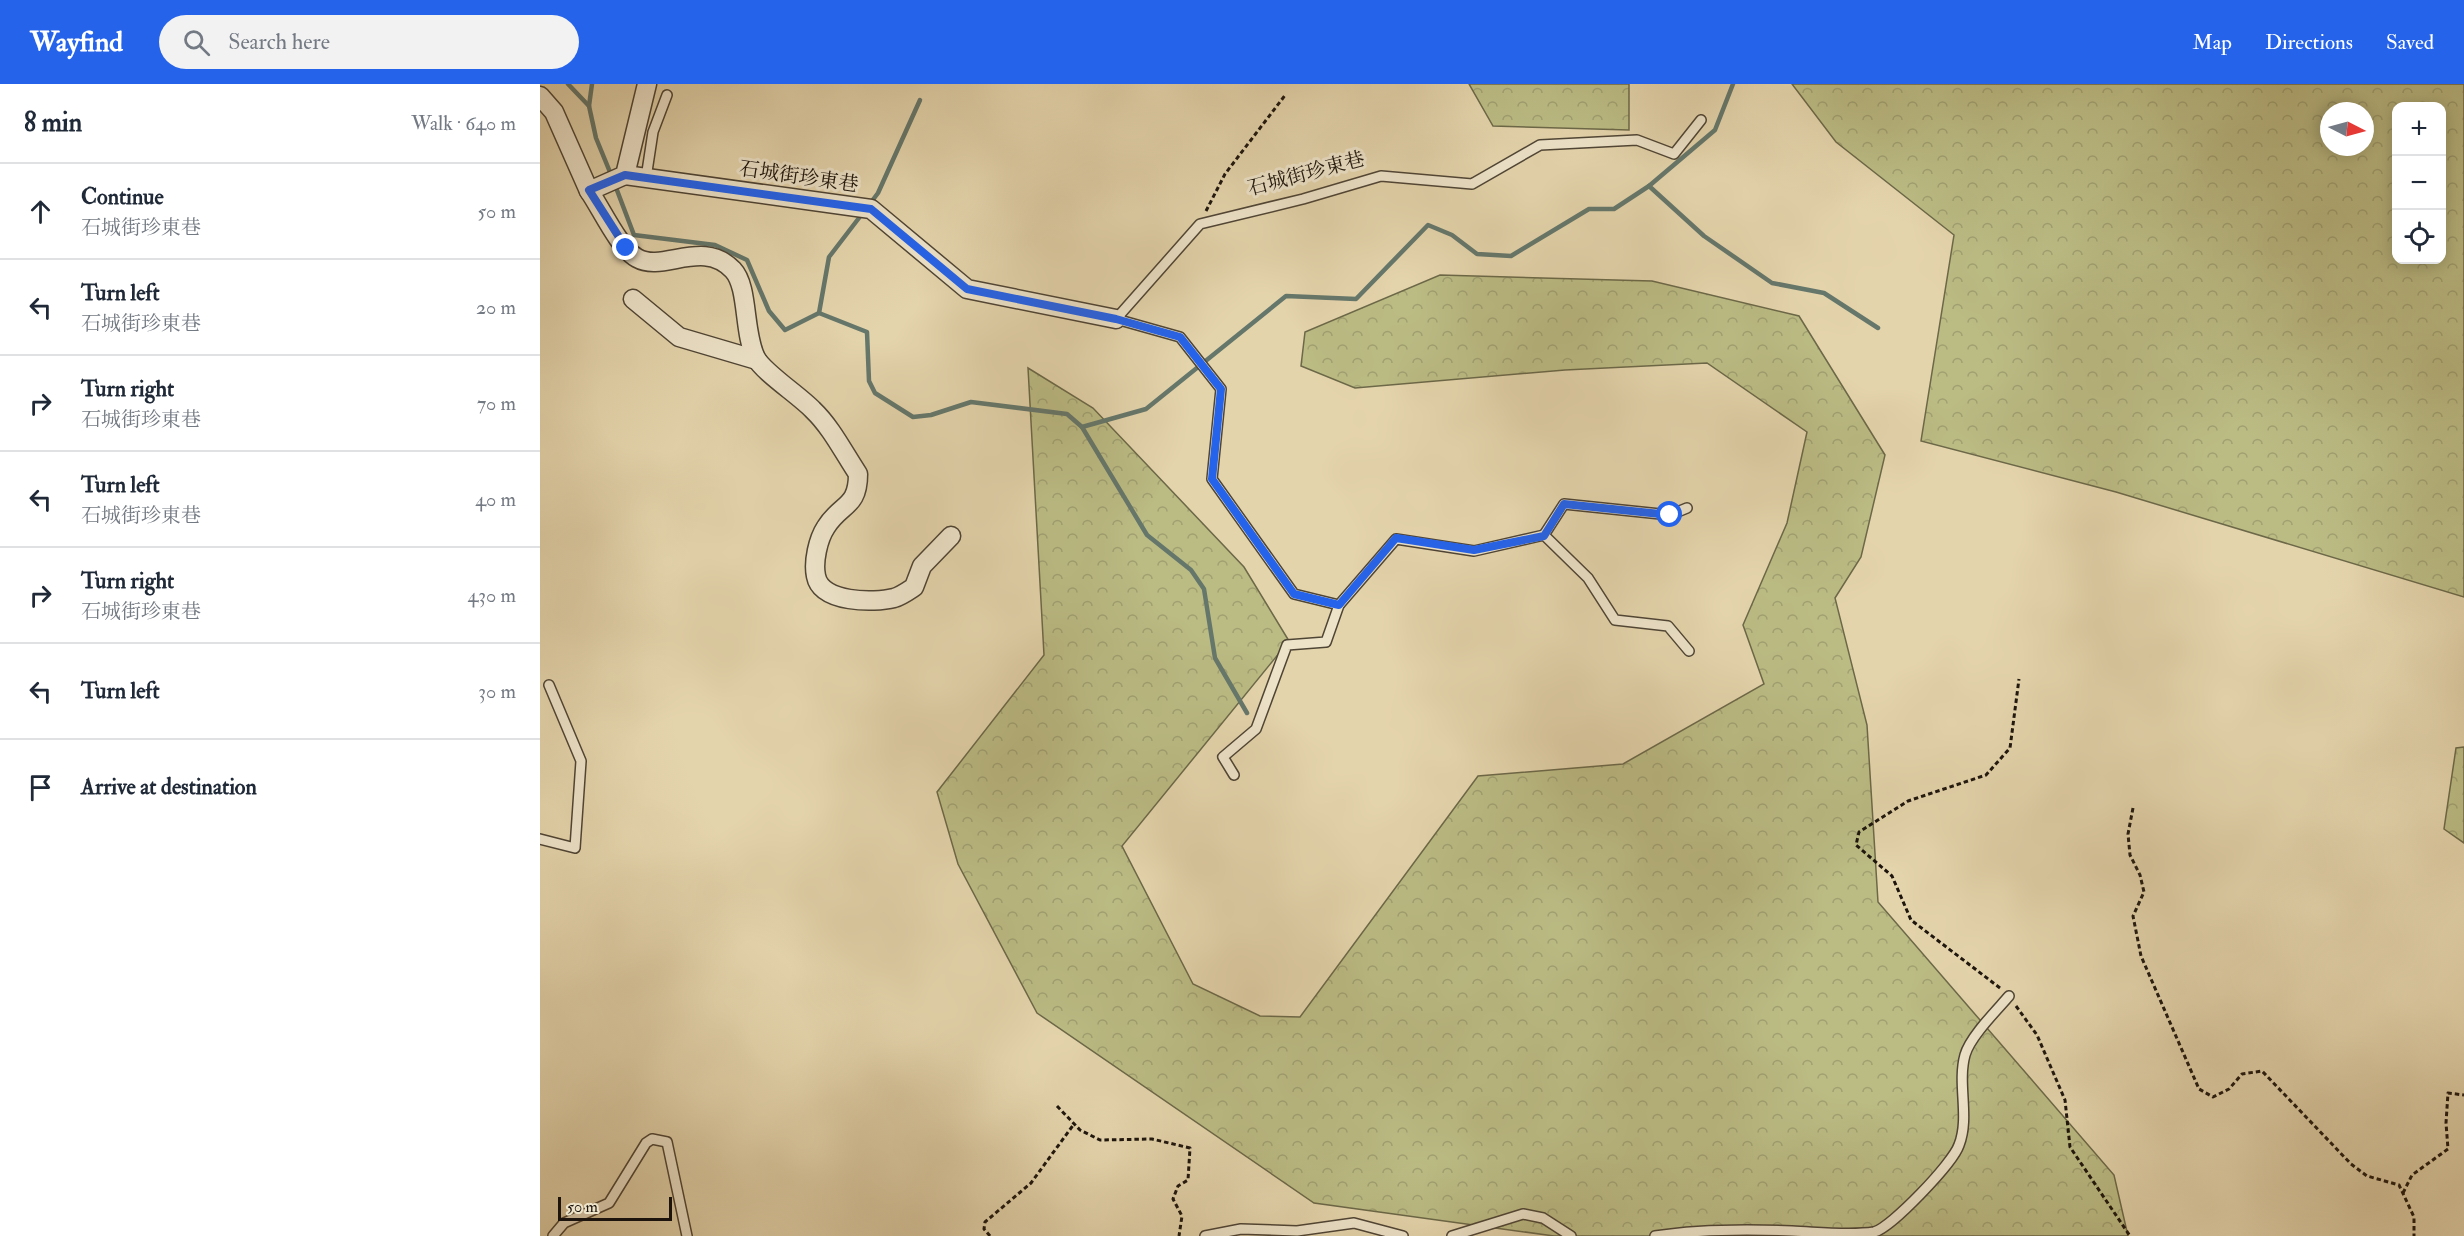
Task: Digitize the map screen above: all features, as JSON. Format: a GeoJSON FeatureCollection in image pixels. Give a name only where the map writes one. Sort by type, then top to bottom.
{"type":"FeatureCollection","features":[{"type":"Feature","properties":{"kind":"street"},"geometry":{"type":"LineString","coordinates":[[589,190],[625,175],[647,84]]}},
{"type":"Feature","properties":{"kind":"street"},"geometry":{"type":"LineString","coordinates":[[540,96],[554,112],[589,190],[626,248],[637,258],[650,261],[705,255],[719,260],[733,270],[740,282],[748,336],[757,360]]}},
{"type":"Feature","properties":{"kind":"street","name":"石城街珍東巷"},"geometry":{"type":"LineString","coordinates":[[625,175],[871,209],[967,289],[1116,319]]}},
{"type":"Feature","properties":{"kind":"street"},"geometry":{"type":"LineString","coordinates":[[633,299],[679,337],[757,360],[815,411],[858,474],[854,499],[826,526],[818,546],[816,578],[824,590],[834,597],[878,601],[897,597],[914,587],[922,566],[951,536]]}},
{"type":"Feature","properties":{"kind":"lane"},"geometry":{"type":"LineString","coordinates":[[646,178],[653,132],[667,96]]}},
{"type":"Feature","properties":{"kind":"lane","name":"石城街珍東巷"},"geometry":{"type":"LineString","coordinates":[[1200,224],[1303,199],[1381,176],[1472,184],[1540,145],[1637,140],[1674,154],[1701,120]]}},
{"type":"Feature","properties":{"kind":"lane"},"geometry":{"type":"LineString","coordinates":[[1116,319],[1200,224]]}},
{"type":"Feature","properties":{"kind":"lane","name":"石城街珍東巷"},"geometry":{"type":"LineString","coordinates":[[1116,319],[1180,337],[1214,380],[1221,389],[1212,479],[1294,594],[1339,605]]}},
{"type":"Feature","properties":{"kind":"lane"},"geometry":{"type":"LineString","coordinates":[[1234,775],[1223,757],[1256,729],[1287,645],[1326,642],[1339,605],[1396,538],[1474,550],[1544,536],[1564,504],[1670,515],[1687,508]]}},
{"type":"Feature","properties":{"kind":"lane"},"geometry":{"type":"LineString","coordinates":[[1544,536],[1588,578],[1615,620],[1668,626],[1689,651]]}},
{"type":"Feature","properties":{"kind":"lane"},"geometry":{"type":"LineString","coordinates":[[540,839],[574,848],[581,761],[549,685]]}},
{"type":"Feature","properties":{"kind":"lane"},"geometry":{"type":"LineString","coordinates":[[1655,1236],[1692,1230],[1738,1228],[1861,1233],[1883,1229],[1945,1168],[1956,1152],[1963,1126],[1962,1076],[1966,1052],[2008,996]]}},
{"type":"Feature","properties":{"kind":"lane"},"geometry":{"type":"LineString","coordinates":[[554,1236],[564,1223],[609,1203],[646,1143],[652,1139],[667,1142],[687,1236]]}},
{"type":"Feature","properties":{"kind":"lane"},"geometry":{"type":"LineString","coordinates":[[1452,1236],[1523,1214],[1543,1218],[1571,1236]]}},
{"type":"Feature","properties":{"kind":"lane"},"geometry":{"type":"LineString","coordinates":[[1205,1236],[1241,1229],[1297,1231],[1354,1223],[1403,1236]]}},
{"type":"Feature","properties":{"kind":"path"},"geometry":{"type":"LineString","coordinates":[[1200,224],[1225,174],[1286,93]]}},
{"type":"Feature","properties":{"kind":"path"},"geometry":{"type":"LineString","coordinates":[[2019,679],[2010,748],[1986,775],[1908,801],[1859,832],[1856,845],[1892,876],[1911,920],[1974,966],[2008,996],[2037,1035],[2066,1100],[2070,1147],[2130,1236]]}},
{"type":"Feature","properties":{"kind":"path"},"geometry":{"type":"LineString","coordinates":[[2133,808],[2128,834],[2130,855],[2140,875],[2144,892],[2133,916],[2141,957],[2199,1089],[2213,1097],[2229,1089],[2242,1074],[2262,1071],[2351,1164],[2367,1176],[2399,1185],[2414,1217],[2414,1236]]}},
{"type":"Feature","properties":{"kind":"path"},"geometry":{"type":"LineString","coordinates":[[2403,1193],[2412,1175],[2448,1149],[2446,1123],[2448,1094],[2464,1095]]}},
{"type":"Feature","properties":{"kind":"path"},"geometry":{"type":"LineString","coordinates":[[1057,1106],[1074,1124],[1100,1140],[1152,1138],[1190,1148],[1188,1180],[1178,1186],[1173,1199],[1182,1216],[1179,1236]]}},
{"type":"Feature","properties":{"kind":"path"},"geometry":{"type":"LineString","coordinates":[[990,1236],[984,1229],[985,1222],[1031,1183],[1074,1124]]}},
{"type":"Feature","properties":{"kind":"green space"},"geometry":{"type":"Polygon","coordinates":[[[1469,84],[1629,84],[1629,130],[1493,126],[1469,84]]]}},
{"type":"Feature","properties":{"kind":"green space"},"geometry":{"type":"Polygon","coordinates":[[[1792,84],[2464,84],[2464,597],[2116,492],[1921,441],[1954,235],[1836,142],[1792,84]]]}},
{"type":"Feature","properties":{"kind":"green space"},"geometry":{"type":"Polygon","coordinates":[[[1440,275],[1652,281],[1799,316],[1885,455],[1861,557],[1835,598],[1867,725],[1878,902],[2114,1175],[2128,1236],[1554,1236],[1314,1203],[1037,1013],[958,864],[937,792],[1044,655],[1028,368],[1093,408],[1244,567],[1289,641],[1122,846],[1193,984],[1260,1016],[1300,1017],[1478,776],[1623,764],[1764,684],[1743,625],[1787,523],[1807,432],[1707,363],[1565,370],[1355,388],[1301,366],[1305,332],[1440,275]]]}},
{"type":"Feature","properties":{"kind":"green space"},"geometry":{"type":"Polygon","coordinates":[[[2464,747],[2464,843],[2444,829],[2456,748],[2464,747]]]}},
{"type":"Feature","properties":{"kind":"waterway"},"geometry":{"type":"LineString","coordinates":[[568,84],[589,106],[596,138],[612,177]]}},
{"type":"Feature","properties":{"kind":"waterway"},"geometry":{"type":"LineString","coordinates":[[589,106],[592,84]]}},
{"type":"Feature","properties":{"kind":"waterway"},"geometry":{"type":"LineString","coordinates":[[615,185],[634,235],[715,245],[747,260],[769,311],[785,330],[819,313],[867,332],[869,381],[875,393],[913,417],[931,415],[971,402],[1067,414],[1082,427],[1146,409],[1286,296],[1356,299],[1428,225],[1452,235],[1477,254],[1511,256],[1589,209],[1614,209],[1649,186],[1715,130],[1733,84]]}},
{"type":"Feature","properties":{"kind":"waterway"},"geometry":{"type":"LineString","coordinates":[[869,205],[878,193],[920,100]]}},
{"type":"Feature","properties":{"kind":"waterway"},"geometry":{"type":"LineString","coordinates":[[1649,186],[1704,236],[1772,283],[1824,293],[1878,328]]}},
{"type":"Feature","properties":{"kind":"waterway"},"geometry":{"type":"LineString","coordinates":[[819,313],[829,257],[862,214]]}},
{"type":"Feature","properties":{"kind":"waterway"},"geometry":{"type":"LineString","coordinates":[[1082,427],[1147,535],[1191,570],[1204,589],[1215,658],[1247,713]]}},
{"type":"Feature","properties":{"kind":"route"},"geometry":{"type":"LineString","coordinates":[[626,248],[589,190],[625,175],[871,209],[967,289],[1116,319],[1180,337],[1221,389],[1212,479],[1294,594],[1339,605],[1396,538],[1474,550],[1544,536],[1564,504],[1670,515]]}}]}
